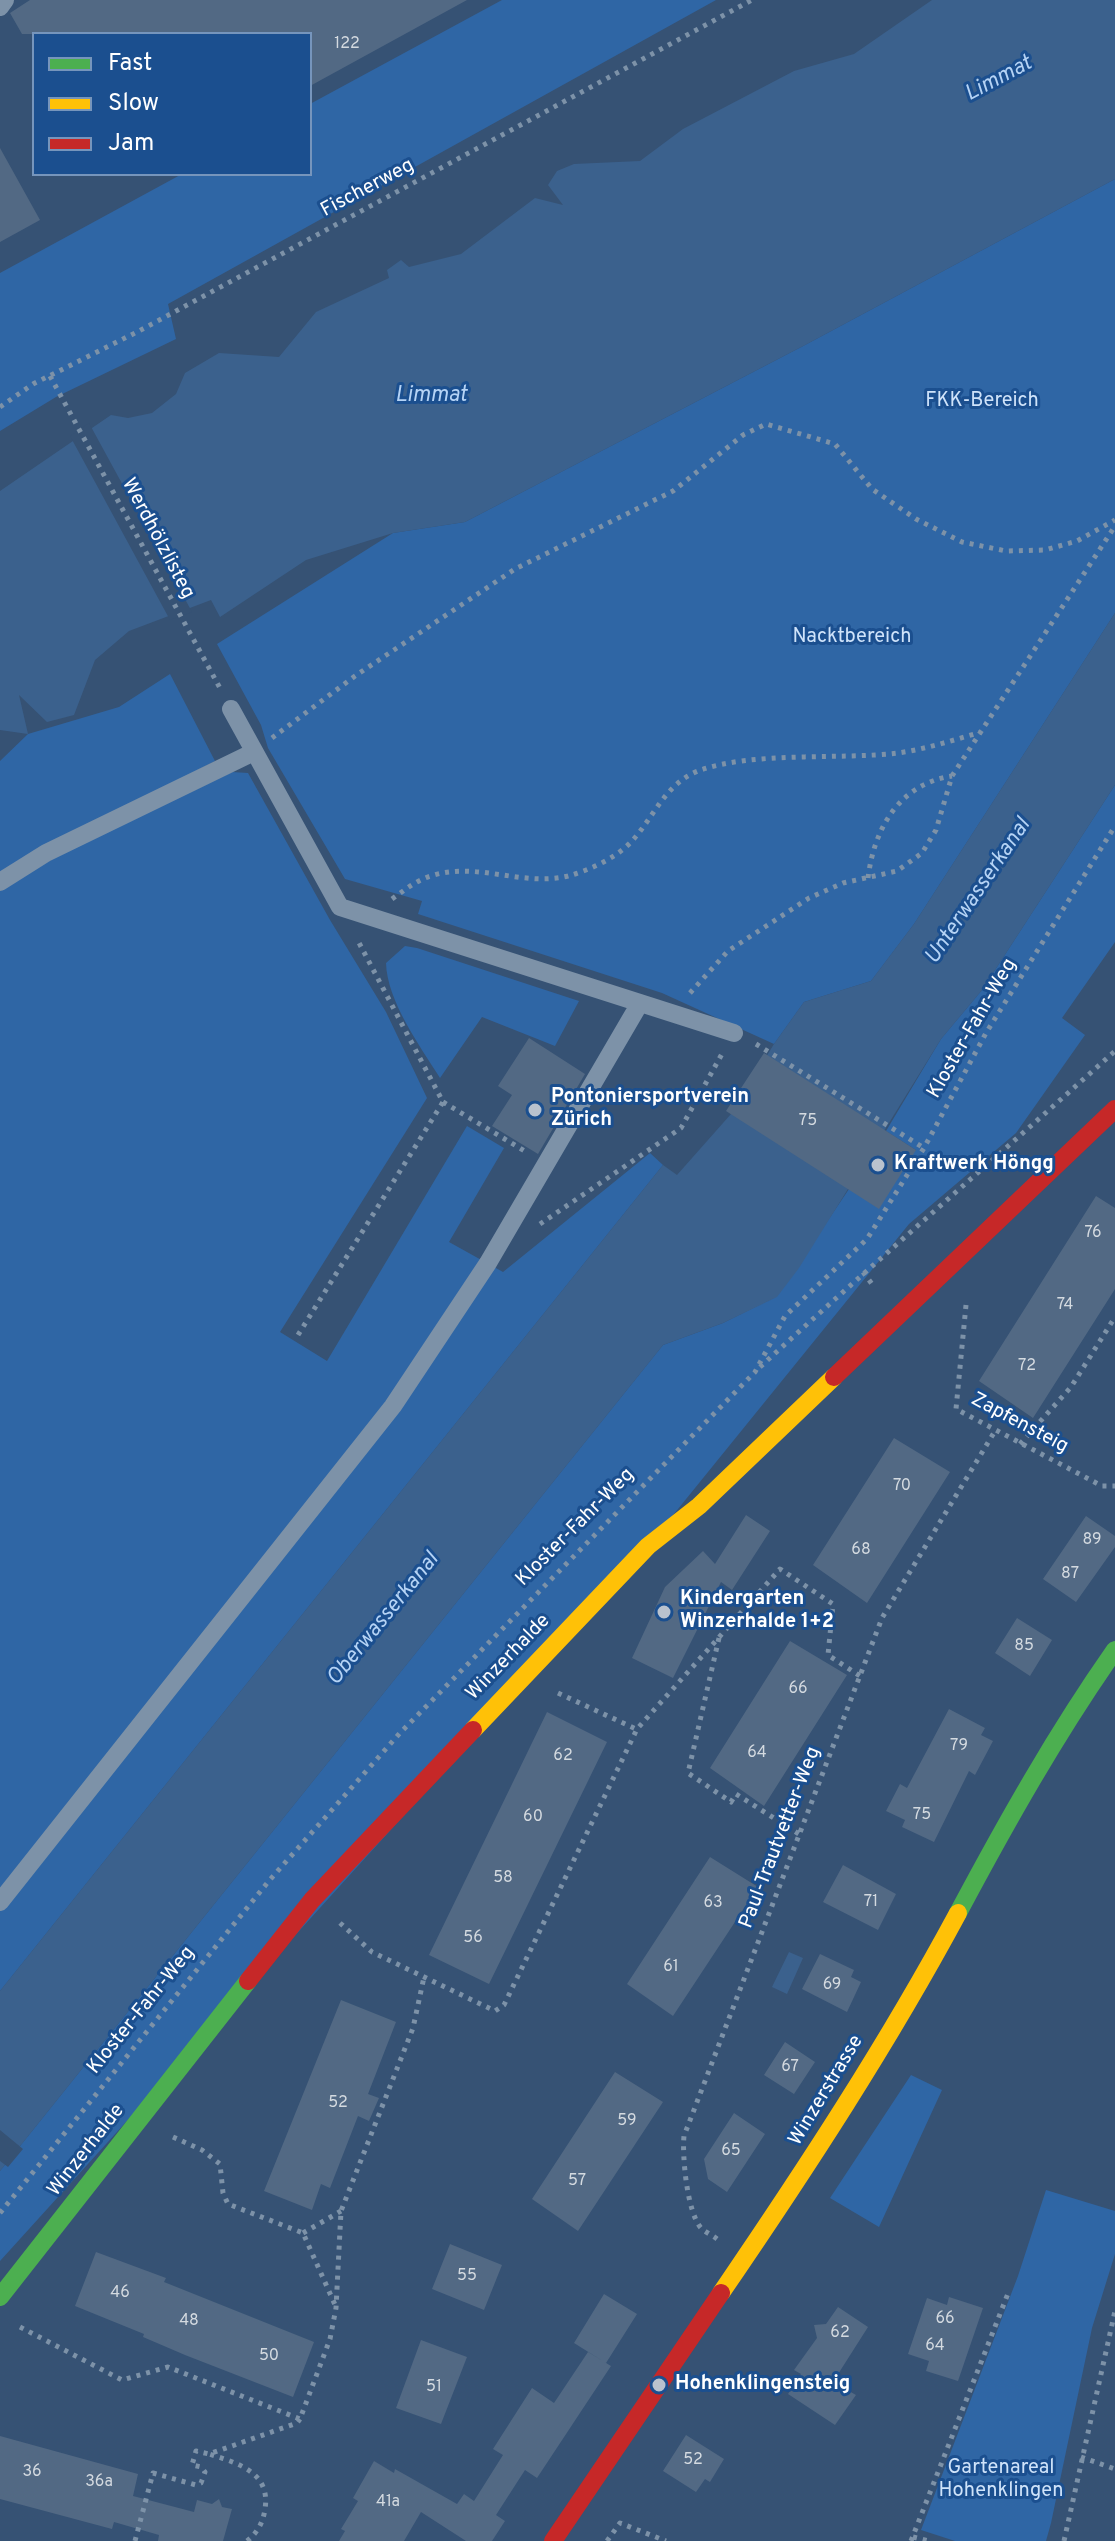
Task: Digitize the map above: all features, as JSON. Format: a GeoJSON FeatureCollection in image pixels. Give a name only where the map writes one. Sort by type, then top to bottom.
{"type":"FeatureCollection","features":[{"type":"Feature","properties":{"kind":"street","name":"Winzerhalde"},"geometry":{"type":"LineString","coordinates":[[0,2297],[312,1900],[522,1676],[648,1546],[699,1506],[1115,1109]]}},
{"type":"Feature","properties":{"kind":"street","name":"Winzerstrasse"},"geometry":{"type":"LineString","coordinates":[[553,2541],[800,2178],[930,1965],[999,1837],[1077,1704],[1115,1650]]}},
{"type":"Feature","properties":{"kind":"lane"},"geometry":{"type":"LineString","coordinates":[[0,7],[5,0]]}},
{"type":"Feature","properties":{"kind":"lane"},"geometry":{"type":"LineString","coordinates":[[231,709],[340,907],[734,1033]]}},
{"type":"Feature","properties":{"kind":"lane"},"geometry":{"type":"LineString","coordinates":[[0,882],[46,853],[254,752]]}},
{"type":"Feature","properties":{"kind":"lane"},"geometry":{"type":"LineString","coordinates":[[0,1902],[393,1406],[488,1263],[640,1003]]}},
{"type":"Feature","properties":{"kind":"path","name":"Fischerweg"},"geometry":{"type":"LineString","coordinates":[[0,407],[50,375],[139,331],[752,0]]}},
{"type":"Feature","properties":{"kind":"path","name":"Werdhölzlisteg"},"geometry":{"type":"LineString","coordinates":[[50,375],[231,709]]}},
{"type":"Feature","properties":{"kind":"path"},"geometry":{"type":"LineString","coordinates":[[254,752],[368,667],[503,577],[673,491],[743,435],[766,424],[835,444],[872,489],[916,519],[962,542],[1006,551],[1045,550],[1077,541],[1115,523]]}},
{"type":"Feature","properties":{"kind":"path"},"geometry":{"type":"LineString","coordinates":[[674,1013],[710,968],[728,951],[809,898],[843,883],[897,871],[922,853],[936,830],[952,776],[1115,523]]}},
{"type":"Feature","properties":{"kind":"path"},"geometry":{"type":"LineString","coordinates":[[368,915],[419,880],[437,874],[459,871],[522,878],[566,876],[605,862],[631,842],[655,807],[681,780],[699,771],[745,762],[900,753],[981,732]]}},
{"type":"Feature","properties":{"kind":"path"},"geometry":{"type":"LineString","coordinates":[[868,878],[872,849],[903,798],[920,786],[952,776]]}},
{"type":"Feature","properties":{"kind":"path","name":"Kloster-Fahr-Weg"},"geometry":{"type":"LineString","coordinates":[[0,2213],[268,1882],[400,1733],[755,1372],[785,1316],[867,1239],[924,1148],[986,1033],[1115,826]]}},
{"type":"Feature","properties":{"kind":"path"},"geometry":{"type":"LineString","coordinates":[[340,907],[443,1102],[513,1144]]}},
{"type":"Feature","properties":{"kind":"path"},"geometry":{"type":"LineString","coordinates":[[532,1230],[681,1128],[734,1033],[769,1050],[924,1148]]}},
{"type":"Feature","properties":{"kind":"path"},"geometry":{"type":"LineString","coordinates":[[755,1372],[863,1272],[1115,1051]]}},
{"type":"Feature","properties":{"kind":"path"},"geometry":{"type":"LineString","coordinates":[[298,1335],[443,1102]]}},
{"type":"Feature","properties":{"kind":"path","name":"Zapfensteig"},"geometry":{"type":"LineString","coordinates":[[951,1268],[967,1285],[956,1409],[1102,1486],[1115,1486]]}},
{"type":"Feature","properties":{"kind":"path"},"geometry":{"type":"LineString","coordinates":[[1020,1444],[1071,1387],[1115,1317]]}},
{"type":"Feature","properties":{"kind":"path","name":"Paul-Trautvetter-Weg"},"geometry":{"type":"LineString","coordinates":[[744,2258],[702,2229],[696,2219],[682,2160],[684,2136],[882,1618],[995,1431]]}},
{"type":"Feature","properties":{"kind":"path"},"geometry":{"type":"LineString","coordinates":[[312,1900],[372,1952],[495,2011],[504,2005],[637,1729],[780,1569],[833,1604],[828,1655],[860,1676]]}},
{"type":"Feature","properties":{"kind":"path"},"geometry":{"type":"LineString","coordinates":[[719,1637],[688,1773],[731,1802],[736,1794],[799,1834]]}},
{"type":"Feature","properties":{"kind":"path"},"geometry":{"type":"LineString","coordinates":[[522,1676],[637,1729]]}},
{"type":"Feature","properties":{"kind":"path"},"geometry":{"type":"LineString","coordinates":[[209,2454],[297,2423],[300,2419],[330,2339],[336,2308],[341,2211],[413,2028],[424,1977]]}},
{"type":"Feature","properties":{"kind":"path"},"geometry":{"type":"LineString","coordinates":[[143,2116],[220,2164],[223,2193],[228,2204],[303,2233],[336,2308]]}},
{"type":"Feature","properties":{"kind":"path"},"geometry":{"type":"LineString","coordinates":[[303,2233],[341,2211]]}},
{"type":"Feature","properties":{"kind":"path"},"geometry":{"type":"LineString","coordinates":[[929,2541],[912,2539],[1009,2291]]}},
{"type":"Feature","properties":{"kind":"path"},"geometry":{"type":"LineString","coordinates":[[1064,2541],[1115,2311]]}},
{"type":"Feature","properties":{"kind":"path"},"geometry":{"type":"LineString","coordinates":[[14,2323],[122,2380],[168,2367],[300,2419]]}},
{"type":"Feature","properties":{"kind":"path"},"geometry":{"type":"LineString","coordinates":[[135,2541],[153,2473],[196,2485],[201,2483],[205,2472],[201,2467],[192,2465],[196,2451],[240,2464],[254,2473],[263,2486],[266,2502],[264,2518],[256,2534],[247,2541]]}},
{"type":"Feature","properties":{"kind":"path"},"geometry":{"type":"LineString","coordinates":[[1081,2457],[1115,2469]]}},
{"type":"Feature","properties":{"kind":"path"},"geometry":{"type":"LineString","coordinates":[[607,2541],[620,2523],[666,2541]]}},
{"type":"Feature","properties":{"kind":"green space"},"geometry":{"type":"Polygon","coordinates":[[[502,0],[716,0],[168,304],[176,339],[56,397],[0,431],[0,273],[178,176],[312,176],[312,103],[502,0]]]}},
{"type":"Feature","properties":{"kind":"green space"},"geometry":{"type":"Polygon","coordinates":[[[1115,179],[1115,613],[914,924],[871,981],[804,1002],[774,1044],[662,993],[418,914],[422,901],[345,879],[268,748],[261,725],[217,644],[393,533],[465,522],[1115,179]]]}},
{"type":"Feature","properties":{"kind":"green space"},"geometry":{"type":"Polygon","coordinates":[[[170,674],[215,761],[0,872],[0,761],[28,734],[119,707],[170,674]]]}},
{"type":"Feature","properties":{"kind":"green space"},"geometry":{"type":"Polygon","coordinates":[[[232,772],[248,773],[330,920],[386,1012],[427,1098],[280,1332],[327,1361],[467,1126],[504,1148],[449,1242],[503,1272],[650,1153],[663,1165],[0,1991],[0,891],[60,854],[232,772]]]}},
{"type":"Feature","properties":{"kind":"green space"},"geometry":{"type":"Polygon","coordinates":[[[1115,785],[1115,942],[1062,1018],[1085,1035],[1016,1133],[909,1224],[648,1546],[0,2261],[0,2171],[663,1345],[723,1323],[777,1296],[849,1189],[916,1150],[886,1131],[941,1039],[982,990],[1115,785]]]}},
{"type":"Feature","properties":{"kind":"green space"},"geometry":{"type":"Polygon","coordinates":[[[405,946],[579,1001],[555,1046],[482,1017],[440,1078],[398,1008],[388,978],[386,963],[405,946]]]}},
{"type":"Feature","properties":{"kind":"green space"},"geometry":{"type":"Polygon","coordinates":[[[911,2075],[942,2090],[879,2227],[830,2198],[911,2075]]]}},
{"type":"Feature","properties":{"kind":"green space","name":"Gartenareal Hohenklingen"},"geometry":{"type":"Polygon","coordinates":[[[1046,2190],[1115,2211],[1115,2254],[1092,2328],[1051,2523],[1046,2541],[955,2541],[921,2530],[1018,2276],[1046,2190]]]}},
{"type":"Feature","properties":{"kind":"water","name":"Limmat"},"geometry":{"type":"Polygon","coordinates":[[[932,0],[1115,0],[1115,179],[465,522],[393,533],[306,560],[220,617],[211,600],[129,631],[95,660],[74,715],[47,722],[19,695],[28,734],[0,730],[0,491],[111,415],[128,418],[152,413],[176,394],[185,373],[219,353],[279,357],[316,312],[389,278],[387,270],[401,260],[409,267],[461,254],[535,198],[563,205],[548,185],[557,171],[574,164],[640,161],[683,129],[794,71],[854,54],[932,0]]]}},
{"type":"Feature","properties":{"kind":"water"},"geometry":{"type":"Polygon","coordinates":[[[1115,613],[1115,785],[982,990],[941,1039],[799,1268],[777,1297],[723,1323],[663,1345],[0,2171],[0,1991],[663,1165],[677,1175],[731,1114],[804,1002],[871,981],[914,924],[1115,613]]]}},
{"type":"Feature","properties":{"kind":"water"},"geometry":{"type":"Polygon","coordinates":[[[789,1952],[803,1958],[787,1994],[772,1987],[789,1952]]]}},
{"type":"Feature","properties":{"kind":"pier"},"geometry":{"type":"Polygon","coordinates":[[[89,423],[192,612],[170,620],[70,436],[89,423]]]}},
{"type":"Feature","properties":{"kind":"pier"},"geometry":{"type":"Polygon","coordinates":[[[0,2130],[23,2149],[8,2167],[0,2161],[0,2130]]]}},
{"type":"Feature","properties":{"kind":"building"},"geometry":{"type":"Polygon","coordinates":[[[30,0],[467,0],[312,85],[312,32],[22,34],[10,13],[30,0]]]}},
{"type":"Feature","properties":{"kind":"building"},"geometry":{"type":"Polygon","coordinates":[[[0,148],[40,220],[0,242],[0,148]]]}},
{"type":"Feature","properties":{"kind":"building","name":"Pontoniersportverein Zürich"},"geometry":{"type":"Polygon","coordinates":[[[529,1038],[585,1074],[538,1154],[492,1126],[512,1095],[498,1086],[529,1038]]]}},
{"type":"Feature","properties":{"kind":"building","name":"Kraftwerk Höngg"},"geometry":{"type":"Polygon","coordinates":[[[764,1053],[916,1150],[879,1209],[726,1111],[764,1053]]]}},
{"type":"Feature","properties":{"kind":"building"},"geometry":{"type":"Polygon","coordinates":[[[1096,1196],[1115,1208],[1115,1289],[1033,1418],[979,1381],[1096,1196]]]}},
{"type":"Feature","properties":{"kind":"building"},"geometry":{"type":"Polygon","coordinates":[[[894,1438],[950,1472],[867,1603],[813,1565],[894,1438]]]}},
{"type":"Feature","properties":{"kind":"building"},"geometry":{"type":"Polygon","coordinates":[[[746,1515],[770,1531],[732,1590],[721,1582],[673,1678],[632,1658],[665,1587],[703,1551],[715,1564],[746,1515]]]}},
{"type":"Feature","properties":{"kind":"building"},"geometry":{"type":"Polygon","coordinates":[[[1086,1516],[1115,1536],[1115,1547],[1076,1602],[1043,1579],[1086,1516]]]}},
{"type":"Feature","properties":{"kind":"building"},"geometry":{"type":"Polygon","coordinates":[[[1017,1618],[1052,1640],[1030,1676],[995,1653],[1017,1618]]]}},
{"type":"Feature","properties":{"kind":"building"},"geometry":{"type":"Polygon","coordinates":[[[790,1641],[847,1675],[764,1806],[710,1768],[790,1641]]]}},
{"type":"Feature","properties":{"kind":"building"},"geometry":{"type":"Polygon","coordinates":[[[949,1709],[985,1728],[981,1735],[993,1741],[975,1775],[969,1771],[934,1842],[902,1827],[905,1820],[886,1811],[900,1784],[907,1788],[949,1709]]]}},
{"type":"Feature","properties":{"kind":"building"},"geometry":{"type":"Polygon","coordinates":[[[547,1712],[607,1742],[489,1984],[429,1955],[547,1712]]]}},
{"type":"Feature","properties":{"kind":"building"},"geometry":{"type":"Polygon","coordinates":[[[710,1857],[758,1887],[673,2016],[627,1984],[710,1857]]]}},
{"type":"Feature","properties":{"kind":"building"},"geometry":{"type":"Polygon","coordinates":[[[843,1865],[896,1894],[878,1930],[823,1902],[843,1865]]]}},
{"type":"Feature","properties":{"kind":"building"},"geometry":{"type":"Polygon","coordinates":[[[820,1954],[854,1970],[851,1977],[861,1982],[847,2012],[802,1989],[820,1954]]]}},
{"type":"Feature","properties":{"kind":"building"},"geometry":{"type":"Polygon","coordinates":[[[341,2000],[396,2022],[368,2094],[379,2098],[369,2121],[358,2116],[330,2188],[321,2184],[312,2210],[264,2191],[341,2000]]]}},
{"type":"Feature","properties":{"kind":"building"},"geometry":{"type":"Polygon","coordinates":[[[785,2042],[815,2062],[794,2094],[764,2075],[785,2042]]]}},
{"type":"Feature","properties":{"kind":"building"},"geometry":{"type":"Polygon","coordinates":[[[615,2072],[663,2102],[578,2231],[532,2199],[615,2072]]]}},
{"type":"Feature","properties":{"kind":"building"},"geometry":{"type":"Polygon","coordinates":[[[734,2113],[765,2134],[727,2192],[708,2179],[704,2159],[734,2113]]]}},
{"type":"Feature","properties":{"kind":"building"},"geometry":{"type":"Polygon","coordinates":[[[450,2244],[502,2265],[484,2310],[432,2289],[450,2244]]]}},
{"type":"Feature","properties":{"kind":"building"},"geometry":{"type":"Polygon","coordinates":[[[96,2252],[166,2278],[164,2282],[314,2342],[293,2397],[185,2355],[143,2337],[144,2334],[75,2306],[96,2252]]]}},
{"type":"Feature","properties":{"kind":"building"},"geometry":{"type":"Polygon","coordinates":[[[604,2294],[637,2314],[606,2363],[574,2343],[604,2294]]]}},
{"type":"Feature","properties":{"kind":"building"},"geometry":{"type":"Polygon","coordinates":[[[949,2297],[983,2308],[958,2381],[926,2371],[929,2361],[908,2354],[927,2298],[947,2305],[949,2297]]]}},
{"type":"Feature","properties":{"kind":"building"},"geometry":{"type":"Polygon","coordinates":[[[838,2307],[868,2327],[833,2382],[856,2395],[835,2425],[788,2394],[801,2374],[794,2370],[817,2338],[814,2325],[826,2324],[838,2307]]]}},
{"type":"Feature","properties":{"kind":"building"},"geometry":{"type":"Polygon","coordinates":[[[421,2340],[467,2357],[441,2424],[396,2408],[421,2340]]]}},
{"type":"Feature","properties":{"kind":"building"},"geometry":{"type":"Polygon","coordinates":[[[588,2352],[611,2366],[537,2478],[525,2470],[496,2515],[505,2521],[492,2541],[466,2541],[421,2512],[404,2541],[339,2541],[345,2531],[341,2529],[358,2501],[353,2498],[374,2461],[394,2473],[395,2469],[457,2504],[464,2494],[474,2501],[503,2455],[493,2449],[532,2388],[554,2403],[588,2352]]]}},
{"type":"Feature","properties":{"kind":"building"},"geometry":{"type":"Polygon","coordinates":[[[686,2435],[724,2459],[710,2482],[705,2479],[696,2492],[663,2471],[686,2435]]]}},
{"type":"Feature","properties":{"kind":"building"},"geometry":{"type":"Polygon","coordinates":[[[0,2436],[138,2474],[133,2496],[194,2512],[197,2500],[212,2504],[219,2499],[222,2507],[232,2509],[223,2541],[158,2541],[159,2535],[114,2522],[112,2529],[0,2499],[0,2436]]]}},
{"type":"Feature","properties":{"kind":"traffic: fast"},"geometry":{"type":"LineString","coordinates":[[958,1913],[1032,1779],[1115,1650]]}},
{"type":"Feature","properties":{"kind":"traffic: fast"},"geometry":{"type":"LineString","coordinates":[[0,2297],[248,1981]]}},
{"type":"Feature","properties":{"kind":"traffic: slow"},"geometry":{"type":"LineString","coordinates":[[473,1730],[648,1546],[699,1506],[834,1377]]}},
{"type":"Feature","properties":{"kind":"traffic: slow"},"geometry":{"type":"LineString","coordinates":[[721,2293],[844,2106],[903,2011],[958,1913]]}},
{"type":"Feature","properties":{"kind":"traffic: jam"},"geometry":{"type":"LineString","coordinates":[[834,1377],[1115,1109]]}},
{"type":"Feature","properties":{"kind":"traffic: jam"},"geometry":{"type":"LineString","coordinates":[[248,1981],[312,1900],[473,1730]]}},
{"type":"Feature","properties":{"kind":"traffic: jam"},"geometry":{"type":"LineString","coordinates":[[553,2541],[721,2293]]}},
{"type":"Feature","properties":{"kind":"place","name":"Pontoniersportverein Zürich"},"geometry":{"type":"Point","coordinates":[535,1110]}},
{"type":"Feature","properties":{"kind":"place","name":"Kraftwerk Höngg"},"geometry":{"type":"Point","coordinates":[878,1165]}},
{"type":"Feature","properties":{"kind":"place","name":"Kindergarten Winzerhalde 1+2"},"geometry":{"type":"Point","coordinates":[664,1612]}},
{"type":"Feature","properties":{"kind":"place","name":"Hohenklingensteig"},"geometry":{"type":"Point","coordinates":[659,2385]}},
{"type":"Feature","properties":{"kind":"park label","name":"FKK-Bereich"},"geometry":{"type":"Point","coordinates":[982,402]}},
{"type":"Feature","properties":{"kind":"park label","name":"Nacktbereich"},"geometry":{"type":"Point","coordinates":[852,638]}},
{"type":"Feature","properties":{"kind":"water label","name":"Unterwasserkanal"},"geometry":{"type":"Point","coordinates":[979,892]}},
{"type":"Feature","properties":{"kind":"water label","name":"Oberwasserkanal"},"geometry":{"type":"Point","coordinates":[384,1620]}}]}
